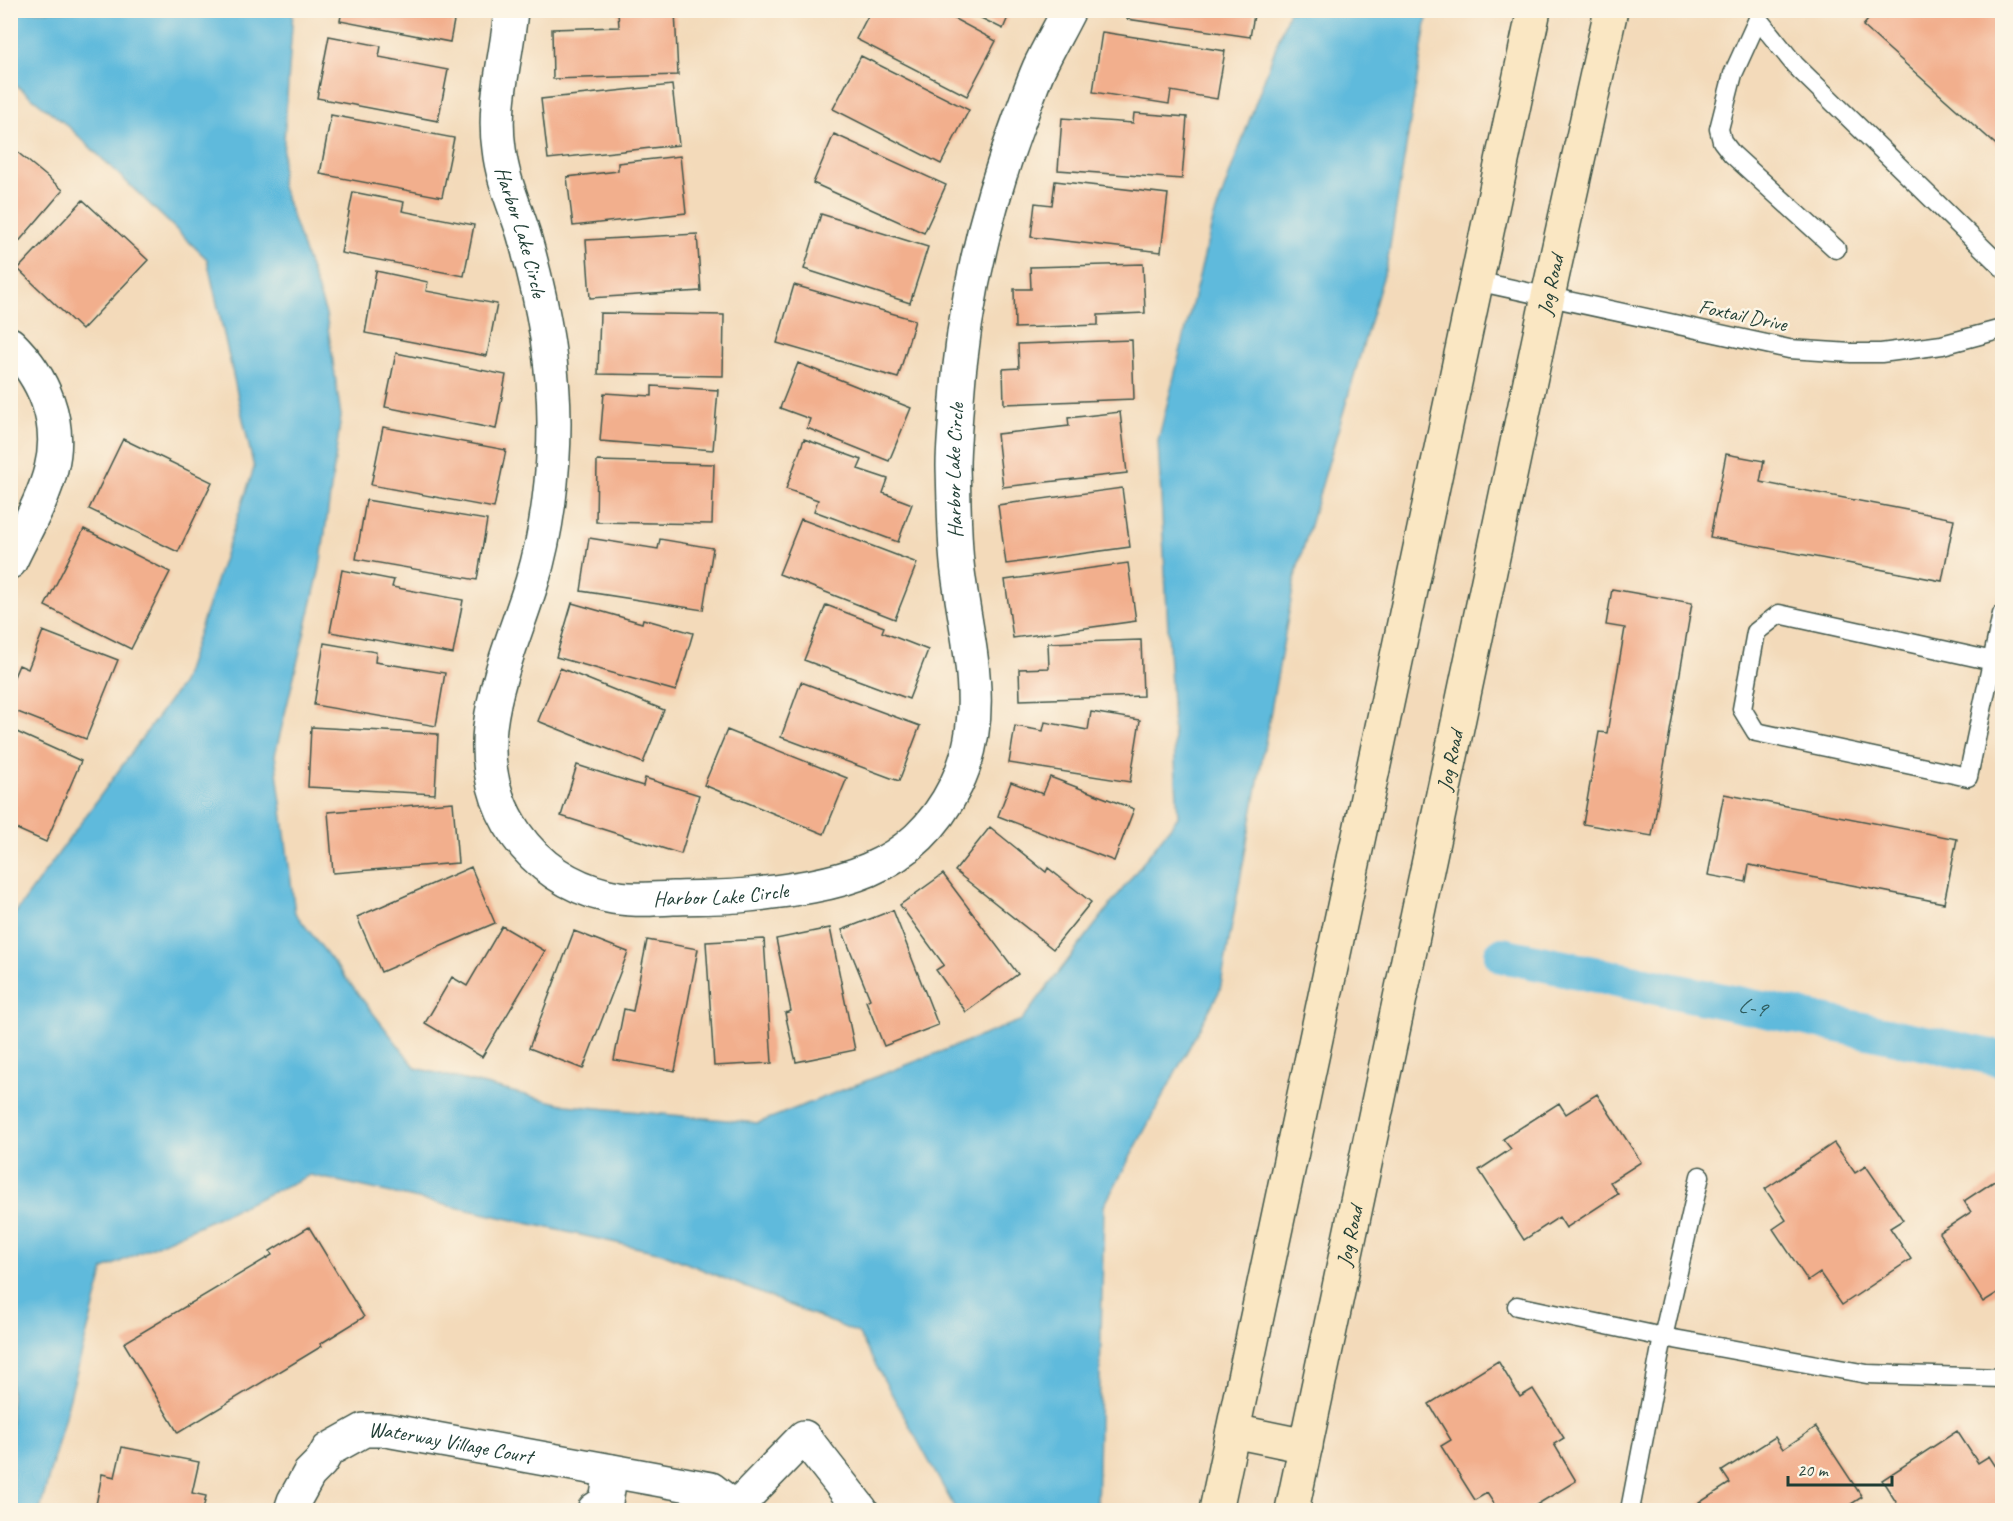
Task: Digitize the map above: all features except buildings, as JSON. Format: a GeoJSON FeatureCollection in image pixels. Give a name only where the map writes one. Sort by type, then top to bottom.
{"type":"FeatureCollection","features":[{"type":"Feature","properties":{"kind":"main road"},"geometry":{"type":"LineString","coordinates":[[1216,1510],[1534,10]]}},
{"type":"Feature","properties":{"kind":"main road","name":"Jog Road"},"geometry":{"type":"LineString","coordinates":[[1292,1510],[1548,296],[1611,10]]}},
{"type":"Feature","properties":{"kind":"main road"},"geometry":{"type":"LineString","coordinates":[[1233,1431],[1306,1446]]}},
{"type":"Feature","properties":{"kind":"street","name":"Harbor Lake Circle"},"geometry":{"type":"LineString","coordinates":[[511,10],[497,100],[496,128],[499,154],[540,293],[549,344],[554,422],[549,500],[534,576],[501,672],[491,724],[489,750],[491,775],[508,824],[542,864],[563,878],[607,896],[634,899],[734,896],[800,889],[848,879],[878,866],[911,843],[928,826],[955,786],[965,764],[975,717],[975,692],[957,560],[953,461],[959,360],[976,261],[1002,165],[1038,71],[1069,10]]}},
{"type":"Feature","properties":{"kind":"street"},"geometry":{"type":"LineString","coordinates":[[10,344],[38,377],[45,392],[54,422],[55,446],[51,469],[43,491],[10,562]]}},
{"type":"Feature","properties":{"kind":"street","name":"Waterway Village Court"},"geometry":{"type":"LineString","coordinates":[[291,1510],[309,1474],[321,1462],[328,1450],[364,1430],[386,1430],[711,1489],[737,1509],[804,1437],[861,1510]]}},
{"type":"Feature","properties":{"kind":"street"},"geometry":{"type":"LineString","coordinates":[[594,1510],[606,1502],[611,1471]]}},
{"type":"Feature","properties":{"kind":"lane"},"geometry":{"type":"LineString","coordinates":[[1758,15],[1733,74],[1719,129],[1722,141],[1732,154],[1836,249]]}},
{"type":"Feature","properties":{"kind":"lane"},"geometry":{"type":"LineString","coordinates":[[1758,15],[1795,65],[2002,267]]}},
{"type":"Feature","properties":{"kind":"lane","name":"Foxtail Drive"},"geometry":{"type":"LineString","coordinates":[[1476,281],[1789,349],[1881,353],[1942,345],[2002,329]]}},
{"type":"Feature","properties":{"kind":"lane"},"geometry":{"type":"LineString","coordinates":[[1993,661],[1779,614],[1756,632],[1742,709],[1756,732],[1968,777],[1993,661],[2002,614]]}},
{"type":"Feature","properties":{"kind":"lane"},"geometry":{"type":"LineString","coordinates":[[1630,1510],[1663,1337],[1700,1176]]}},
{"type":"Feature","properties":{"kind":"lane"},"geometry":{"type":"LineString","coordinates":[[1517,1306],[1663,1337],[1868,1374],[2002,1378]]}},
{"type":"Feature","properties":{"kind":"water"},"geometry":{"type":"Polygon","coordinates":[[[10,11],[293,11],[281,184],[326,314],[341,416],[320,568],[275,755],[295,913],[416,1068],[566,1105],[758,1123],[1022,1020],[1178,817],[1158,441],[1213,220],[1289,11],[1428,11],[1387,264],[1296,573],[1220,990],[1104,1206],[1097,1510],[956,1510],[858,1333],[662,1253],[310,1175],[104,1269],[40,1510],[11,1510],[11,919],[182,683],[254,468],[207,259],[68,126],[11,81],[10,11]]]}},
{"type":"Feature","properties":{"kind":"waterway","name":"L-9"},"geometry":{"type":"LineString","coordinates":[[1502,955],[2002,1059]]}}]}
